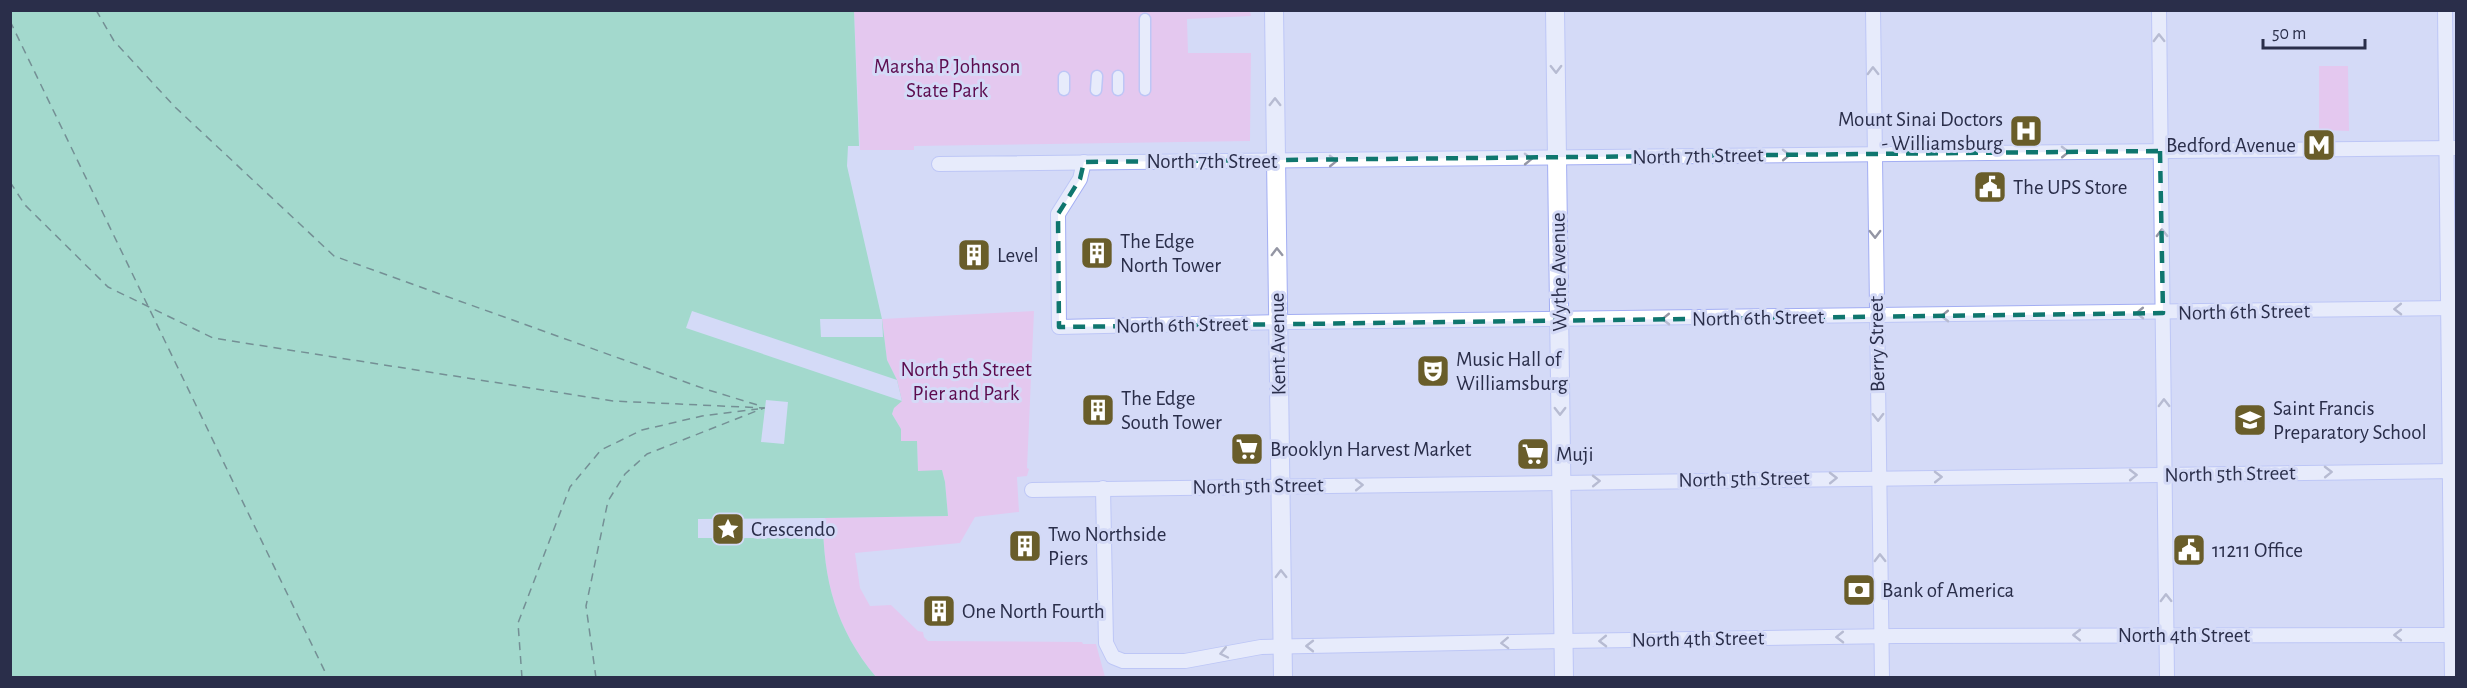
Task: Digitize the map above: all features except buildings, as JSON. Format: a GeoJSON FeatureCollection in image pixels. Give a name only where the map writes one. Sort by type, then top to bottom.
{"type":"FeatureCollection","features":[{"type":"Feature","properties":{"kind":"main road","name":"Kent Avenue"},"geometry":{"type":"LineString","coordinates":[[1274,10],[1283,678]]}},
{"type":"Feature","properties":{"kind":"main road","name":"Wythe Avenue"},"geometry":{"type":"LineString","coordinates":[[1555,10],[1564,678]]}},
{"type":"Feature","properties":{"kind":"street","name":"Berry Street"},"geometry":{"type":"LineString","coordinates":[[1872,10],[1882,678]]}},
{"type":"Feature","properties":{"kind":"street"},"geometry":{"type":"LineString","coordinates":[[2159,10],[2168,678]]}},
{"type":"Feature","properties":{"kind":"street"},"geometry":{"type":"LineString","coordinates":[[2445,10],[2452,148],[2454,471],[2452,678]]}},
{"type":"Feature","properties":{"kind":"street"},"geometry":{"type":"LineString","coordinates":[[1145,20],[1145,90]]}},
{"type":"Feature","properties":{"kind":"street"},"geometry":{"type":"LineString","coordinates":[[1096,76],[1096,90]]}},
{"type":"Feature","properties":{"kind":"street"},"geometry":{"type":"LineString","coordinates":[[1118,76],[1118,90]]}},
{"type":"Feature","properties":{"kind":"street"},"geometry":{"type":"LineString","coordinates":[[1064,77],[1064,90]]}},
{"type":"Feature","properties":{"kind":"street","name":"North 7th Street"},"geometry":{"type":"LineString","coordinates":[[939,164],[2452,148]]}},
{"type":"Feature","properties":{"kind":"street","name":"North 6th Street"},"geometry":{"type":"LineString","coordinates":[[1084,162],[1080,179],[1058,214],[1059,327],[1278,322],[2453,308]]}},
{"type":"Feature","properties":{"kind":"street","name":"North 5th Street"},"geometry":{"type":"LineString","coordinates":[[1032,490],[1562,481],[2454,471]]}},
{"type":"Feature","properties":{"kind":"street","name":"North 4th Street"},"geometry":{"type":"LineString","coordinates":[[1103,488],[1105,633],[1107,648],[1113,657],[1125,661],[1185,661],[1233,651],[1282,646],[1881,636],[2454,635]]}},
{"type":"Feature","properties":{"kind":"highlighted area"},"geometry":{"type":"Polygon","coordinates":[[[2160,151],[2163,313],[1059,327],[1058,214],[1080,179],[1084,162],[2160,151]]]}},
{"type":"Feature","properties":{"kind":"green space","name":"Marsha P. Johnson State Park"},"geometry":{"type":"Polygon","coordinates":[[[854,11],[1250,11],[1251,16],[1187,19],[1188,53],[1251,53],[1250,141],[914,146],[914,150],[860,150],[854,11]]]}},
{"type":"Feature","properties":{"kind":"green space"},"geometry":{"type":"Polygon","coordinates":[[[2319,66],[2348,66],[2349,131],[2319,130],[2319,66]]]}},
{"type":"Feature","properties":{"kind":"green space","name":"North 5th Street Pier and Park"},"geometry":{"type":"Polygon","coordinates":[[[1034,311],[1027,468],[1029,469],[1027,476],[1017,477],[1019,512],[975,517],[960,543],[855,553],[860,588],[870,606],[891,605],[918,631],[923,632],[928,641],[1096,644],[1105,677],[876,677],[851,641],[834,603],[826,562],[823,518],[948,516],[942,470],[918,472],[917,441],[901,441],[901,429],[892,414],[897,380],[887,360],[882,319],[1034,311]]]}},
{"type":"Feature","properties":{"kind":"shaded area"},"geometry":{"type":"Polygon","coordinates":[[[10,11],[854,11],[859,146],[848,146],[847,166],[882,319],[887,360],[897,380],[902,401],[894,408],[892,414],[901,429],[901,441],[917,441],[918,471],[942,470],[948,516],[823,518],[826,562],[834,603],[851,641],[876,677],[11,677],[10,11]]]}},
{"type":"Feature","properties":{"kind":"pier"},"geometry":{"type":"Polygon","coordinates":[[[692,311],[897,380],[902,401],[686,328],[692,311]]]}},
{"type":"Feature","properties":{"kind":"pier"},"geometry":{"type":"Polygon","coordinates":[[[820,319],[882,319],[883,337],[821,337],[820,319]]]}},
{"type":"Feature","properties":{"kind":"pier"},"geometry":{"type":"Polygon","coordinates":[[[766,400],[788,402],[784,444],[761,442],[766,400]]]}},
{"type":"Feature","properties":{"kind":"pier"},"geometry":{"type":"Polygon","coordinates":[[[823,518],[823,538],[698,538],[698,519],[823,518]]]}},
{"type":"Feature","properties":{"kind":"ferry route"},"geometry":{"type":"LineString","coordinates":[[96,10],[114,41],[175,107],[334,256],[705,389],[761,406]]}},
{"type":"Feature","properties":{"kind":"ferry route"},"geometry":{"type":"LineString","coordinates":[[10,21],[328,678]]}},
{"type":"Feature","properties":{"kind":"ferry route"},"geometry":{"type":"LineString","coordinates":[[10,182],[25,205],[108,287],[213,338],[613,401],[765,408]]}},
{"type":"Feature","properties":{"kind":"ferry route"},"geometry":{"type":"LineString","coordinates":[[596,678],[586,606],[608,501],[625,474],[647,454],[764,408]]}},
{"type":"Feature","properties":{"kind":"ferry route"},"geometry":{"type":"LineString","coordinates":[[522,678],[518,623],[570,487],[601,450],[642,430],[702,416],[758,409]]}},
{"type":"Feature","properties":{"kind":"place","name":"Mount Sinai Doctors - Williamsburg"},"geometry":{"type":"Point","coordinates":[2026,131]}},
{"type":"Feature","properties":{"kind":"place","name":"Bedford Avenue"},"geometry":{"type":"Point","coordinates":[2319,145]}},
{"type":"Feature","properties":{"kind":"place","name":"The UPS Store"},"geometry":{"type":"Point","coordinates":[1990,187]}},
{"type":"Feature","properties":{"kind":"place","name":"The Edge North Tower"},"geometry":{"type":"Point","coordinates":[1097,253]}},
{"type":"Feature","properties":{"kind":"place","name":"Level"},"geometry":{"type":"Point","coordinates":[974,255]}},
{"type":"Feature","properties":{"kind":"place","name":"Music Hall of Williamsburg"},"geometry":{"type":"Point","coordinates":[1433,371]}},
{"type":"Feature","properties":{"kind":"place","name":"The Edge South Tower"},"geometry":{"type":"Point","coordinates":[1098,410]}},
{"type":"Feature","properties":{"kind":"place","name":"Saint Francis Preparatory School"},"geometry":{"type":"Point","coordinates":[2250,420]}},
{"type":"Feature","properties":{"kind":"place","name":"Brooklyn Harvest Market"},"geometry":{"type":"Point","coordinates":[1247,449]}},
{"type":"Feature","properties":{"kind":"place","name":"Muji"},"geometry":{"type":"Point","coordinates":[1533,454]}},
{"type":"Feature","properties":{"kind":"place","name":"Crescendo"},"geometry":{"type":"Point","coordinates":[728,529]}},
{"type":"Feature","properties":{"kind":"place","name":"Two Northside Piers"},"geometry":{"type":"Point","coordinates":[1025,546]}},
{"type":"Feature","properties":{"kind":"place","name":"11211 Office"},"geometry":{"type":"Point","coordinates":[2189,550]}},
{"type":"Feature","properties":{"kind":"place","name":"Bank of America"},"geometry":{"type":"Point","coordinates":[1859,590]}},
{"type":"Feature","properties":{"kind":"place","name":"One North Fourth"},"geometry":{"type":"Point","coordinates":[939,611]}}]}
